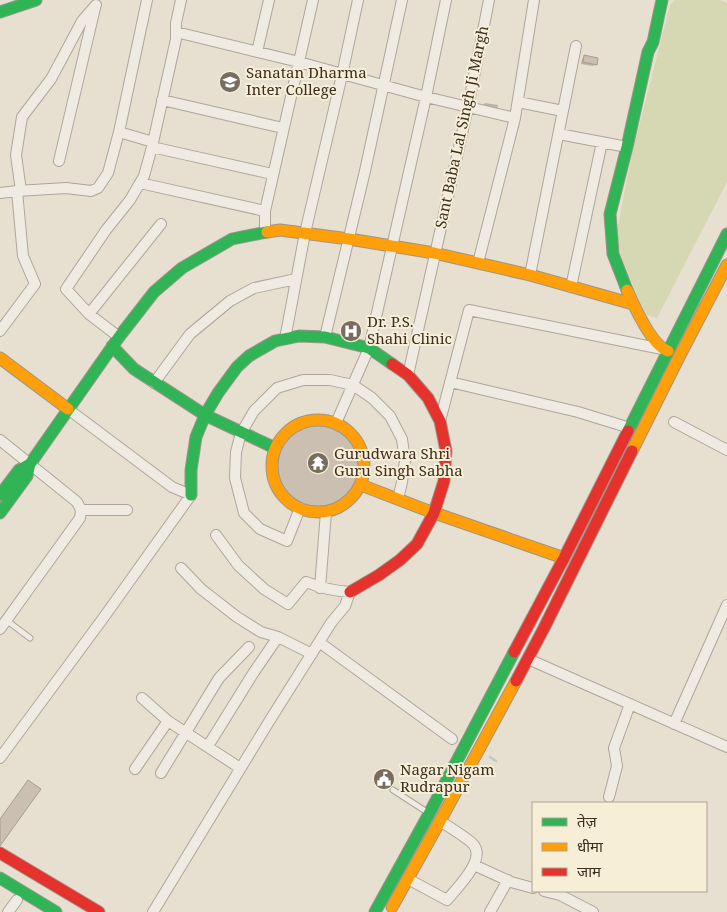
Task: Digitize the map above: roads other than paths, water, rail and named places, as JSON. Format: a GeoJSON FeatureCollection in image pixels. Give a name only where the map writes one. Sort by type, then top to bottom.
{"type":"FeatureCollection","features":[{"type":"Feature","properties":{"kind":"main road"},"geometry":{"type":"LineString","coordinates":[[0,2],[5,0]]}},
{"type":"Feature","properties":{"kind":"main road"},"geometry":{"type":"LineString","coordinates":[[0,12],[36,0]]}},
{"type":"Feature","properties":{"kind":"main road"},"geometry":{"type":"LineString","coordinates":[[648,52],[645,42],[653,0]]}},
{"type":"Feature","properties":{"kind":"main road"},"geometry":{"type":"LineString","coordinates":[[662,0],[610,214],[613,254],[633,304],[640,318],[665,350],[679,357]]}},
{"type":"Feature","properties":{"kind":"main road"},"geometry":{"type":"LineString","coordinates":[[0,513],[27,476],[30,464],[68,409],[115,342],[154,292],[182,268],[232,238],[280,230],[393,246],[530,275],[633,304]]}},
{"type":"Feature","properties":{"kind":"main road"},"geometry":{"type":"LineString","coordinates":[[375,912],[564,558],[630,428],[665,350],[727,234]]}},
{"type":"Feature","properties":{"kind":"main road"},"geometry":{"type":"LineString","coordinates":[[389,912],[528,659],[727,265]]}},
{"type":"Feature","properties":{"kind":"main road"},"geometry":{"type":"LineString","coordinates":[[606,297],[622,280]]}},
{"type":"Feature","properties":{"kind":"main road"},"geometry":{"type":"LineString","coordinates":[[191,495],[191,470],[196,437],[205,414],[237,367],[249,356],[275,342],[299,336],[325,337],[369,348],[408,374],[428,398],[440,421],[446,451],[444,481],[434,513],[417,544],[400,560],[350,592]]}},
{"type":"Feature","properties":{"kind":"main road"},"geometry":{"type":"LineString","coordinates":[[115,342],[134,369],[154,383],[205,414],[275,448]]}},
{"type":"Feature","properties":{"kind":"main road"},"geometry":{"type":"LineString","coordinates":[[0,358],[68,409]]}},
{"type":"Feature","properties":{"kind":"main road"},"geometry":{"type":"LineString","coordinates":[[322,420],[336,424],[349,431],[358,442],[364,456],[364,471],[361,485],[352,498],[339,508],[326,512],[307,511],[292,505],[280,494],[273,480],[271,464],[275,448],[282,436],[301,423],[322,420]]}},
{"type":"Feature","properties":{"kind":"main road"},"geometry":{"type":"LineString","coordinates":[[0,496],[19,470],[30,464]]}},
{"type":"Feature","properties":{"kind":"main road"},"geometry":{"type":"LineString","coordinates":[[361,485],[434,513],[564,558],[577,565]]}},
{"type":"Feature","properties":{"kind":"main road"},"geometry":{"type":"LineString","coordinates":[[531,620],[544,628]]}},
{"type":"Feature","properties":{"kind":"main road"},"geometry":{"type":"LineString","coordinates":[[429,814],[440,821]]}},
{"type":"Feature","properties":{"kind":"main road"},"geometry":{"type":"LineString","coordinates":[[0,853],[99,912]]}},
{"type":"Feature","properties":{"kind":"main road"},"geometry":{"type":"LineString","coordinates":[[0,863],[84,912]]}},
{"type":"Feature","properties":{"kind":"main road"},"geometry":{"type":"LineString","coordinates":[[0,878],[37,912]]}},
{"type":"Feature","properties":{"kind":"main road"},"geometry":{"type":"LineString","coordinates":[[0,889],[56,912]]}},
{"type":"Feature","properties":{"kind":"street"},"geometry":{"type":"LineString","coordinates":[[0,193],[66,188],[91,192],[98,188],[108,173],[119,132],[147,0]]}},
{"type":"Feature","properties":{"kind":"street"},"geometry":{"type":"LineString","coordinates":[[115,342],[66,288],[106,230],[130,200],[144,176],[176,39],[176,23],[181,0]]}},
{"type":"Feature","properties":{"kind":"street"},"geometry":{"type":"LineString","coordinates":[[257,52],[269,0]]}},
{"type":"Feature","properties":{"kind":"street"},"geometry":{"type":"LineString","coordinates":[[265,233],[265,211],[272,174],[313,0]]}},
{"type":"Feature","properties":{"kind":"street"},"geometry":{"type":"LineString","coordinates":[[285,339],[305,233],[358,0]]}},
{"type":"Feature","properties":{"kind":"street"},"geometry":{"type":"LineString","coordinates":[[325,337],[366,171],[402,0]]}},
{"type":"Feature","properties":{"kind":"street"},"geometry":{"type":"LineString","coordinates":[[336,424],[369,348],[446,0]]}},
{"type":"Feature","properties":{"kind":"street","name":"Sant Baba Lal Singh Ji Margh"},"geometry":{"type":"LineString","coordinates":[[408,374],[468,107],[488,0]]}},
{"type":"Feature","properties":{"kind":"street"},"geometry":{"type":"LineString","coordinates":[[478,263],[515,118],[534,0]]}},
{"type":"Feature","properties":{"kind":"street"},"geometry":{"type":"LineString","coordinates":[[60,161],[96,2]]}},
{"type":"Feature","properties":{"kind":"street"},"geometry":{"type":"LineString","coordinates":[[0,331],[35,284],[23,256],[16,154],[22,117],[51,79],[82,21],[96,2]]}},
{"type":"Feature","properties":{"kind":"street"},"geometry":{"type":"LineString","coordinates":[[176,32],[298,62],[426,97],[515,118]]}},
{"type":"Feature","properties":{"kind":"street"},"geometry":{"type":"LineString","coordinates":[[530,275],[576,46]]}},
{"type":"Feature","properties":{"kind":"street"},"geometry":{"type":"LineString","coordinates":[[162,100],[283,128]]}},
{"type":"Feature","properties":{"kind":"street"},"geometry":{"type":"LineString","coordinates":[[518,102],[563,111]]}},
{"type":"Feature","properties":{"kind":"street"},"geometry":{"type":"LineString","coordinates":[[119,132],[153,144],[272,174]]}},
{"type":"Feature","properties":{"kind":"street"},"geometry":{"type":"LineString","coordinates":[[559,134],[627,147]]}},
{"type":"Feature","properties":{"kind":"street"},"geometry":{"type":"LineString","coordinates":[[571,287],[602,142]]}},
{"type":"Feature","properties":{"kind":"street"},"geometry":{"type":"LineString","coordinates":[[140,183],[265,211]]}},
{"type":"Feature","properties":{"kind":"street"},"geometry":{"type":"LineString","coordinates":[[88,314],[161,224]]}},
{"type":"Feature","properties":{"kind":"street"},"geometry":{"type":"LineString","coordinates":[[154,383],[190,334],[230,301],[254,288],[296,280]]}},
{"type":"Feature","properties":{"kind":"street"},"geometry":{"type":"LineString","coordinates":[[440,421],[469,310],[665,350]]}},
{"type":"Feature","properties":{"kind":"street"},"geometry":{"type":"LineString","coordinates":[[300,508],[287,541],[260,529],[244,513],[235,478],[236,452],[241,433],[254,411],[277,388],[303,380],[330,380],[353,385],[372,398],[390,416],[402,439],[405,460],[398,499]]}},
{"type":"Feature","properties":{"kind":"street"},"geometry":{"type":"LineString","coordinates":[[450,382],[578,412],[630,428]]}},
{"type":"Feature","properties":{"kind":"street"},"geometry":{"type":"LineString","coordinates":[[0,758],[191,495],[172,487],[68,409]]}},
{"type":"Feature","properties":{"kind":"street"},"geometry":{"type":"LineString","coordinates":[[674,422],[727,450]]}},
{"type":"Feature","properties":{"kind":"street"},"geometry":{"type":"LineString","coordinates":[[0,440],[77,502],[81,510],[80,518],[0,629]]}},
{"type":"Feature","properties":{"kind":"street"},"geometry":{"type":"LineString","coordinates":[[81,510],[127,510]]}},
{"type":"Feature","properties":{"kind":"street"},"geometry":{"type":"LineString","coordinates":[[320,588],[326,512]]}},
{"type":"Feature","properties":{"kind":"street"},"geometry":{"type":"LineString","coordinates":[[153,912],[319,642],[331,623],[346,606],[350,592],[320,588],[306,582],[288,604],[264,589],[238,565],[216,535]]}},
{"type":"Feature","properties":{"kind":"street"},"geometry":{"type":"LineString","coordinates":[[181,568],[201,589],[237,617],[261,632],[278,636],[312,654]]}},
{"type":"Feature","properties":{"kind":"street"},"geometry":{"type":"LineString","coordinates":[[674,724],[727,605]]}},
{"type":"Feature","properties":{"kind":"street"},"geometry":{"type":"LineString","coordinates":[[208,746],[278,636]]}},
{"type":"Feature","properties":{"kind":"street"},"geometry":{"type":"LineString","coordinates":[[319,642],[452,739]]}},
{"type":"Feature","properties":{"kind":"street"},"geometry":{"type":"LineString","coordinates":[[161,773],[219,678],[249,647]]}},
{"type":"Feature","properties":{"kind":"street"},"geometry":{"type":"LineString","coordinates":[[528,659],[674,724],[725,743]]}},
{"type":"Feature","properties":{"kind":"street"},"geometry":{"type":"LineString","coordinates":[[142,698],[168,721],[240,768]]}},
{"type":"Feature","properties":{"kind":"street"},"geometry":{"type":"LineString","coordinates":[[609,798],[617,766],[614,748],[630,704]]}},
{"type":"Feature","properties":{"kind":"street"},"geometry":{"type":"LineString","coordinates":[[136,769],[168,721]]}},
{"type":"Feature","properties":{"kind":"street"},"geometry":{"type":"LineString","coordinates":[[408,878],[447,900],[474,865],[477,853],[474,844],[440,821]]}},
{"type":"Feature","properties":{"kind":"street"},"geometry":{"type":"LineString","coordinates":[[474,865],[508,880],[532,888]]}},
{"type":"Feature","properties":{"kind":"street"},"geometry":{"type":"LineString","coordinates":[[490,912],[508,880]]}},
{"type":"Feature","properties":{"kind":"street"},"geometry":{"type":"LineString","coordinates":[[548,892],[560,895],[593,912]]}},
{"type":"Feature","properties":{"kind":"street"},"geometry":{"type":"LineString","coordinates":[[8,912],[20,896]]}},
{"type":"Feature","properties":{"kind":"lane"},"geometry":{"type":"LineString","coordinates":[[6,620],[30,638]]}},
{"type":"Feature","properties":{"kind":"lane"},"geometry":{"type":"LineString","coordinates":[[393,790],[429,814]]}},
{"type":"Feature","properties":{"kind":"waterway"},"geometry":{"type":"LineString","coordinates":[[490,757],[496,761]]}},
{"type":"Feature","properties":{"kind":"place","name":"Sanatan Dharma Inter College"},"geometry":{"type":"Point","coordinates":[230,82]}},
{"type":"Feature","properties":{"kind":"place","name":"Dr. P.S. Shahi Clinic"},"geometry":{"type":"Point","coordinates":[351,331]}},
{"type":"Feature","properties":{"kind":"place","name":"Gurudwara Shri Guru Singh Sabha"},"geometry":{"type":"Point","coordinates":[318,463]}},
{"type":"Feature","properties":{"kind":"place","name":"Nagar Nigam Rudrapur"},"geometry":{"type":"Point","coordinates":[384,779]}}]}
